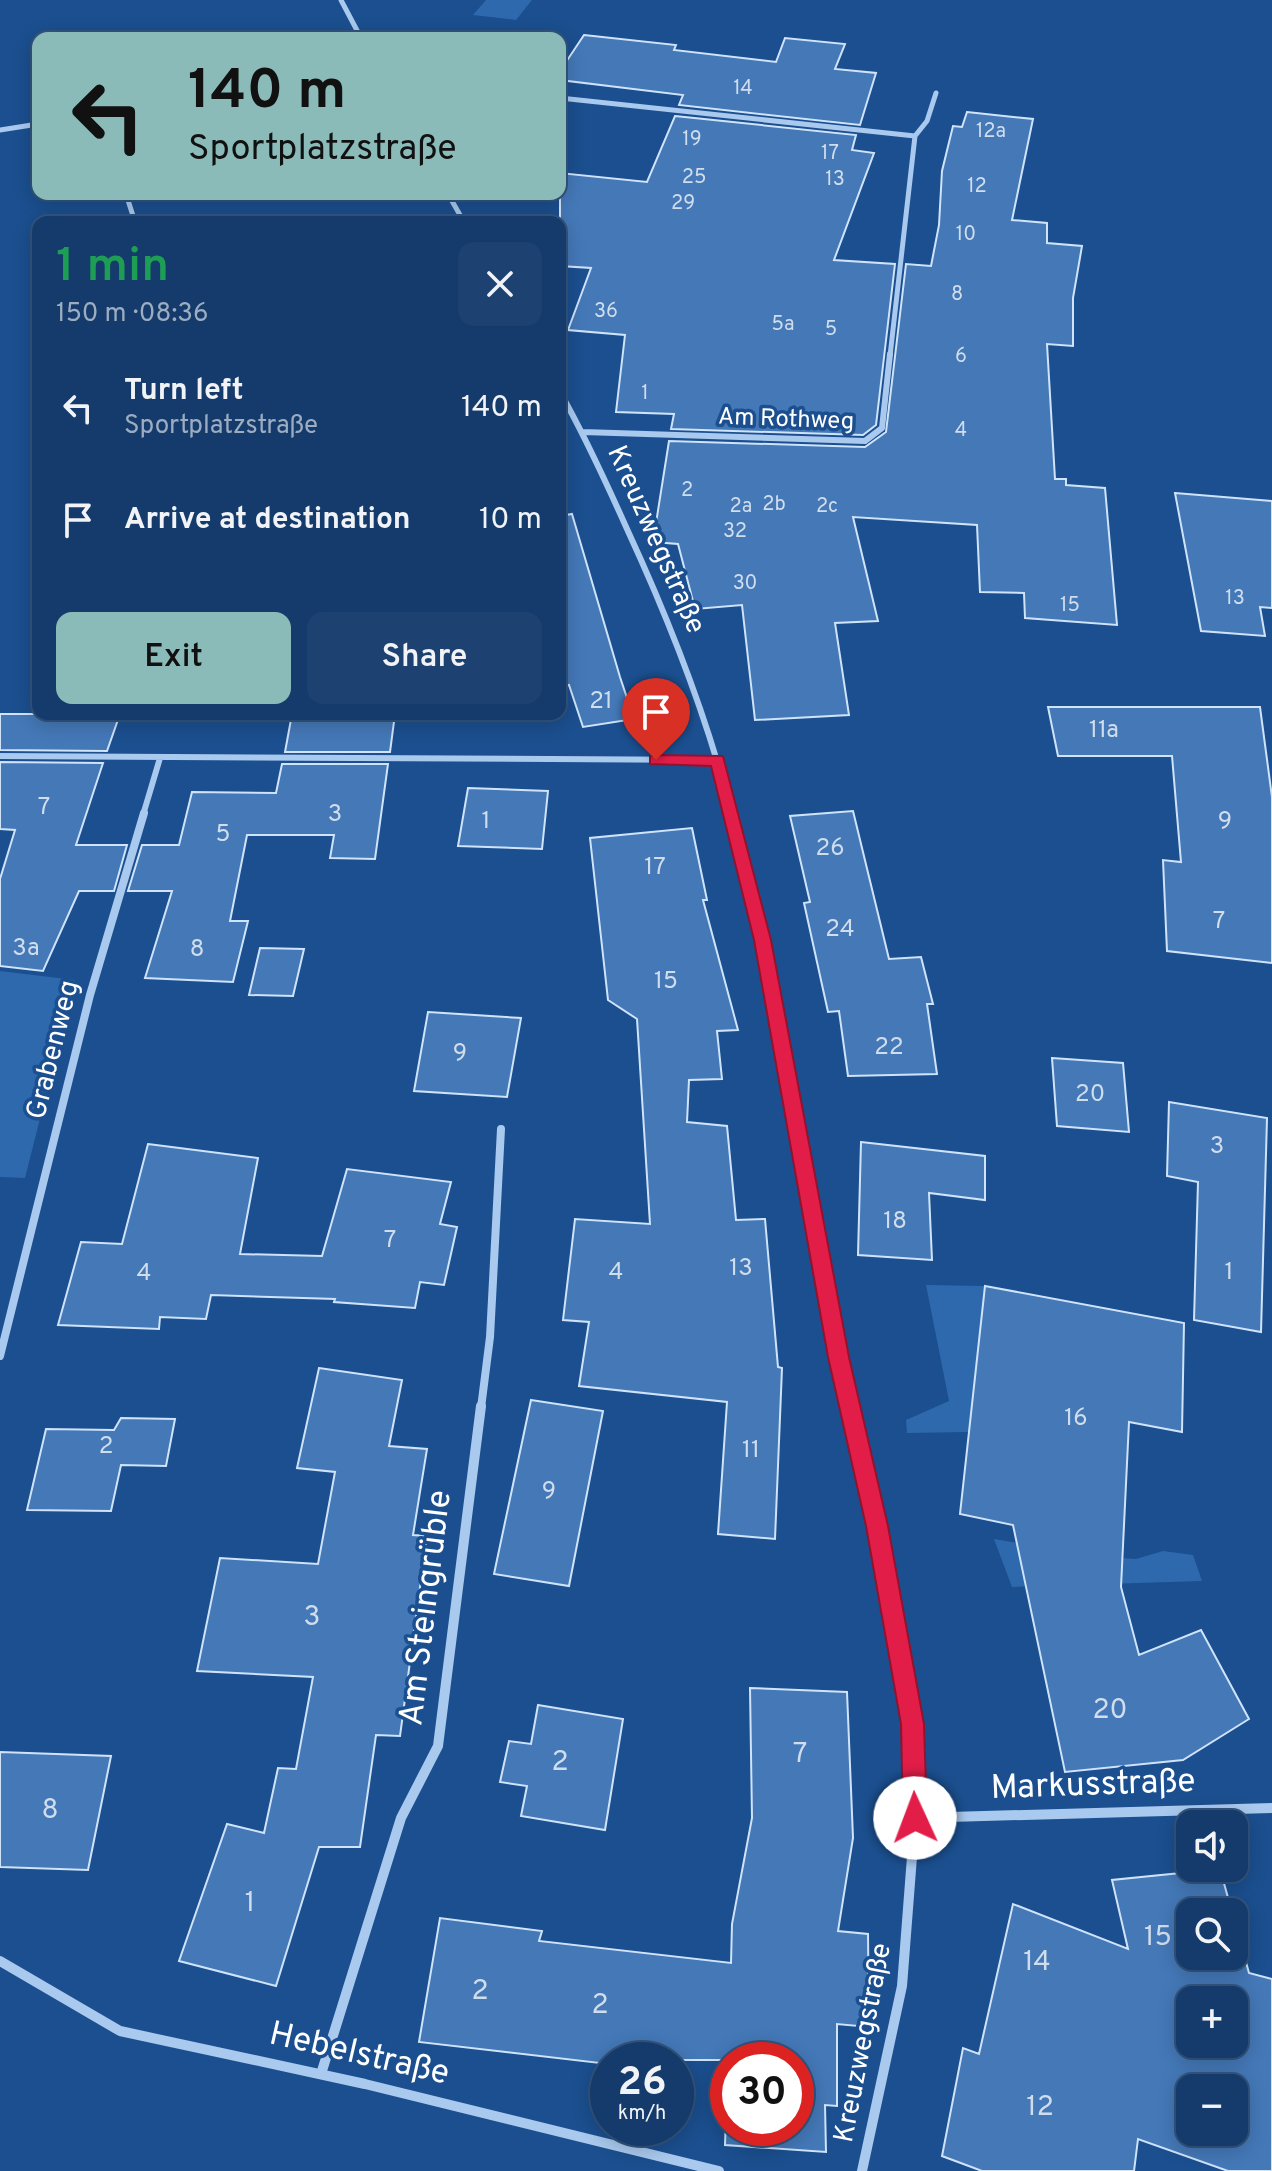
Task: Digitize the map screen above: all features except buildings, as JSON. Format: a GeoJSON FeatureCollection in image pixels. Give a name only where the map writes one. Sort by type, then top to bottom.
{"type":"FeatureCollection","features":[{"type":"Feature","properties":{"kind":"street"},"geometry":{"type":"LineString","coordinates":[[341,0],[358,32]]}},
{"type":"Feature","properties":{"kind":"street","name":"Am Rothweg"},"geometry":{"type":"LineString","coordinates":[[583,432],[865,441],[882,428],[915,136],[927,121],[936,93]]}},
{"type":"Feature","properties":{"kind":"street"},"geometry":{"type":"LineString","coordinates":[[566,99],[915,136]]}},
{"type":"Feature","properties":{"kind":"street"},"geometry":{"type":"LineString","coordinates":[[0,130],[32,125]]}},
{"type":"Feature","properties":{"kind":"street","name":"Kreuzwegstraße"},"geometry":{"type":"LineString","coordinates":[[566,402],[583,432],[668,617],[718,760],[762,940],[838,1357],[877,1526],[913,1724],[915,1818],[902,1986],[862,2171]]}},
{"type":"Feature","properties":{"kind":"street"},"geometry":{"type":"LineString","coordinates":[[0,756],[718,760]]}},
{"type":"Feature","properties":{"kind":"street","name":"Grabenweg"},"geometry":{"type":"LineString","coordinates":[[0,1356],[90,995],[160,758]]}},
{"type":"Feature","properties":{"kind":"street","name":"Am Steingrüble"},"geometry":{"type":"LineString","coordinates":[[321,2074],[401,1818],[438,1746],[490,1337],[501,1129]]}},
{"type":"Feature","properties":{"kind":"street","name":"Markusstraße"},"geometry":{"type":"LineString","coordinates":[[915,1818],[1272,1808]]}},
{"type":"Feature","properties":{"kind":"street","name":"Hebelstraße"},"geometry":{"type":"LineString","coordinates":[[0,1961],[120,2031],[321,2074],[719,2171]]}},
{"type":"Feature","properties":{"kind":"shaded area"},"geometry":{"type":"Polygon","coordinates":[[[486,0],[532,0],[516,20],[473,15],[486,0]]]}},
{"type":"Feature","properties":{"kind":"shaded area"},"geometry":{"type":"Polygon","coordinates":[[[0,971],[75,980],[25,1178],[0,1177],[0,971]]]}},
{"type":"Feature","properties":{"kind":"shaded area"},"geometry":{"type":"Polygon","coordinates":[[[926,1285],[985,1286],[969,1432],[907,1433],[906,1420],[949,1401],[926,1285]]]}},
{"type":"Feature","properties":{"kind":"shaded area"},"geometry":{"type":"Polygon","coordinates":[[[994,1539],[1105,1557],[1136,1559],[1163,1551],[1193,1555],[1202,1581],[1012,1587],[994,1539]]]}},
{"type":"Feature","properties":{"kind":"route"},"geometry":{"type":"LineString","coordinates":[[656,760],[718,760],[762,940],[838,1357],[877,1526],[913,1724],[915,1818]]}}]}
